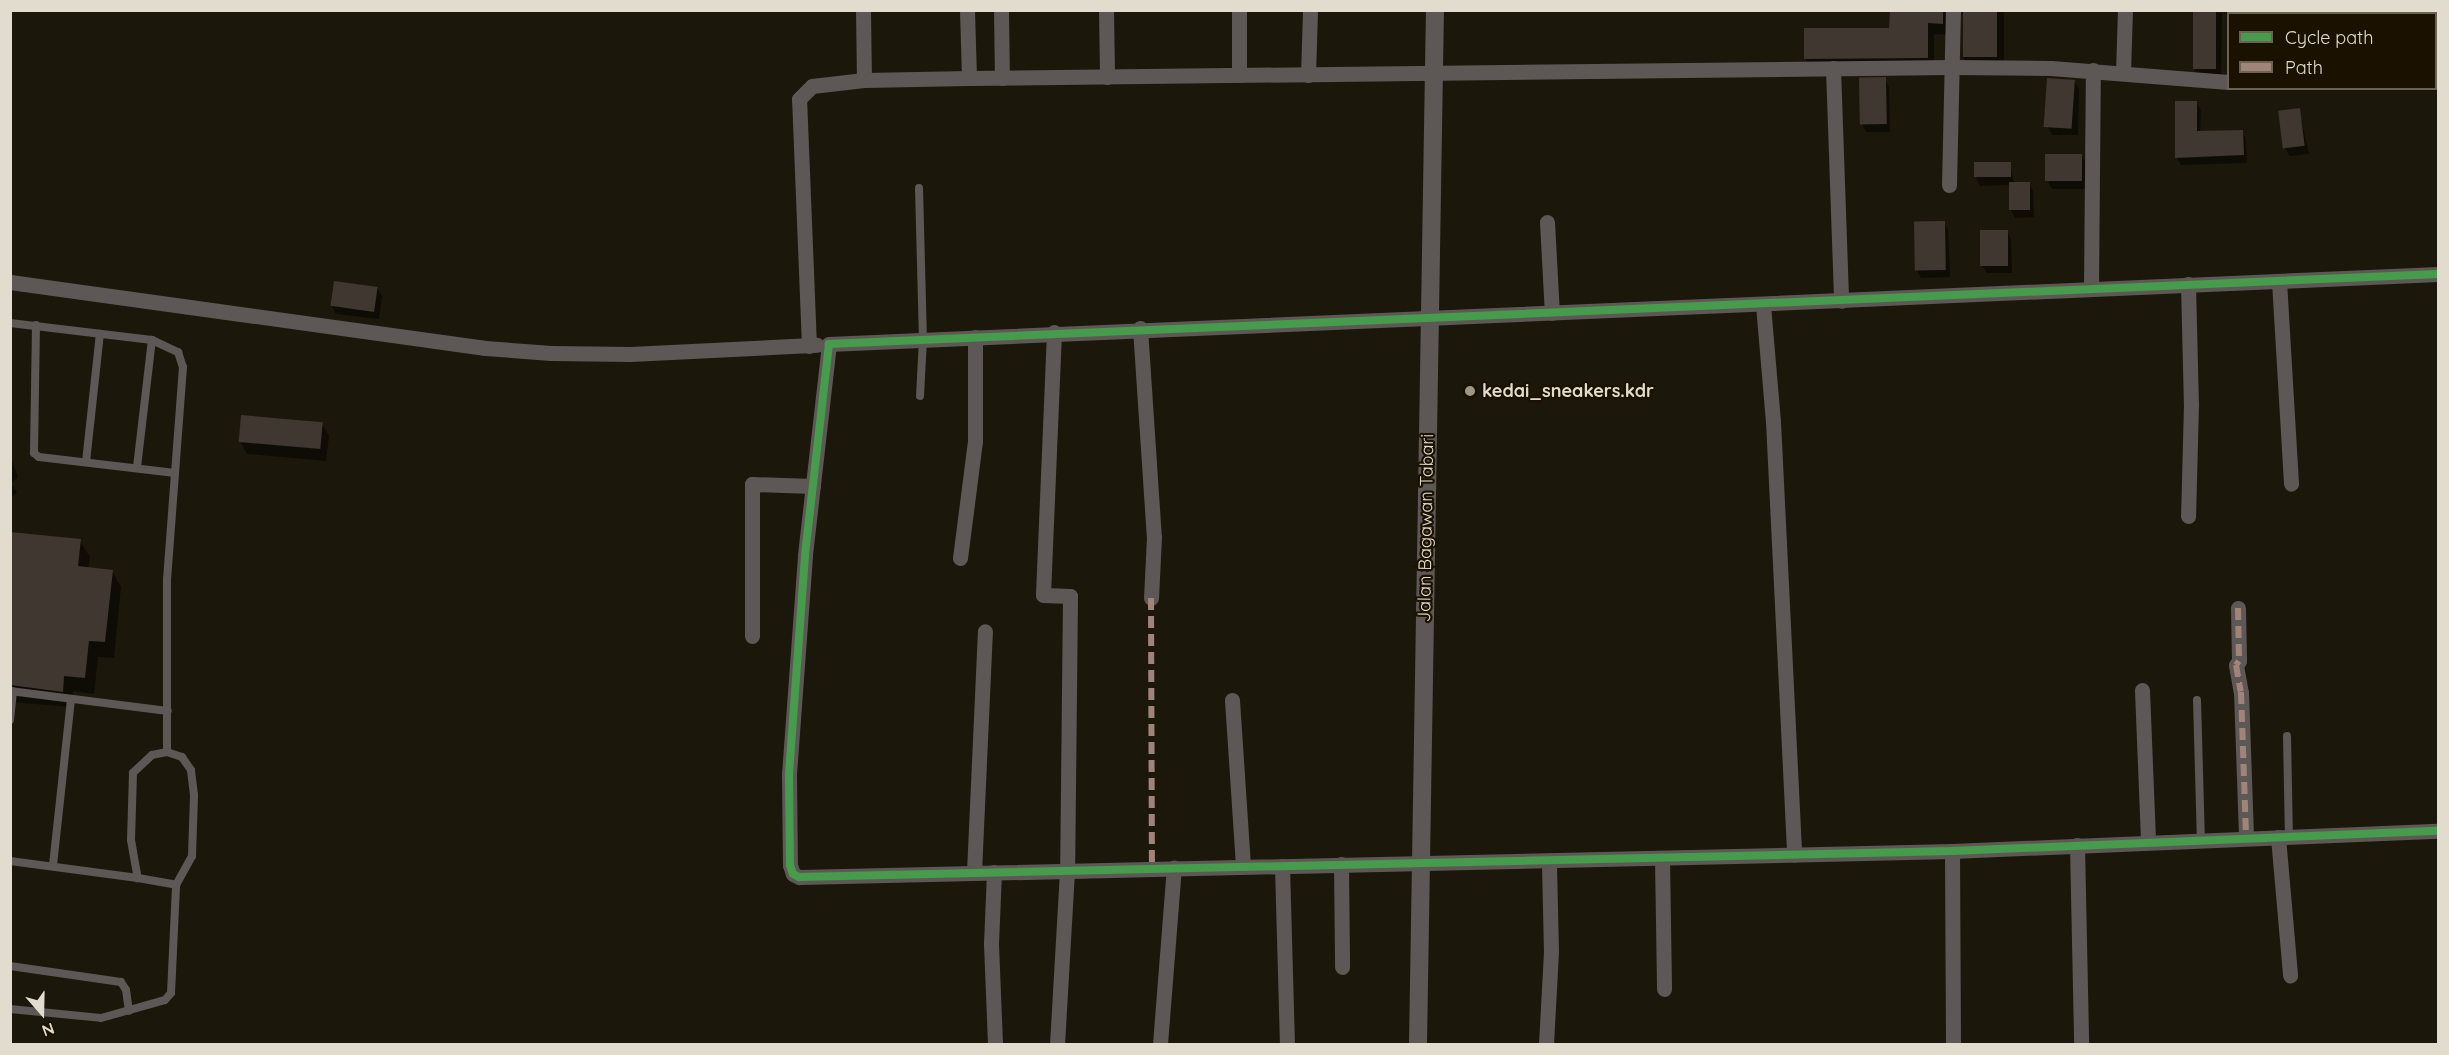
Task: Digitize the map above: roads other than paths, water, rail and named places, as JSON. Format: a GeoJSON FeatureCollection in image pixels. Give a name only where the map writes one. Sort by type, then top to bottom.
{"type":"FeatureCollection","features":[{"type":"Feature","properties":{"kind":"street"},"geometry":{"type":"LineString","coordinates":[[863,10],[864,80]]}},
{"type":"Feature","properties":{"kind":"street"},"geometry":{"type":"LineString","coordinates":[[967,10],[969,78]]}},
{"type":"Feature","properties":{"kind":"street"},"geometry":{"type":"LineString","coordinates":[[1001,10],[1002,78]]}},
{"type":"Feature","properties":{"kind":"street"},"geometry":{"type":"LineString","coordinates":[[1106,10],[1107,76]]}},
{"type":"Feature","properties":{"kind":"street"},"geometry":{"type":"LineString","coordinates":[[1239,10],[1239,75]]}},
{"type":"Feature","properties":{"kind":"street"},"geometry":{"type":"LineString","coordinates":[[1308,75],[1310,10]]}},
{"type":"Feature","properties":{"kind":"street","name":"Jalan Bagawan Tabari"},"geometry":{"type":"LineString","coordinates":[[1418,1044],[1435,10]]}},
{"type":"Feature","properties":{"kind":"street"},"geometry":{"type":"LineString","coordinates":[[1949,185],[1953,10]]}},
{"type":"Feature","properties":{"kind":"street"},"geometry":{"type":"LineString","coordinates":[[2123,73],[2125,10]]}},
{"type":"Feature","properties":{"kind":"street"},"geometry":{"type":"LineString","coordinates":[[809,346],[799,99],[812,86],[864,80],[969,78],[1952,67],[2092,70],[2227,82]]}},
{"type":"Feature","properties":{"kind":"street"},"geometry":{"type":"LineString","coordinates":[[1833,68],[1841,301]]}},
{"type":"Feature","properties":{"kind":"street"},"geometry":{"type":"LineString","coordinates":[[2091,288],[2092,70]]}},
{"type":"Feature","properties":{"kind":"street"},"geometry":{"type":"LineString","coordinates":[[1547,222],[1552,313]]}},
{"type":"Feature","properties":{"kind":"street"},"geometry":{"type":"LineString","coordinates":[[10,282],[484,348],[551,353],[809,346],[1140,328],[1763,305],[2091,288],[2439,274]]}},
{"type":"Feature","properties":{"kind":"street"},"geometry":{"type":"LineString","coordinates":[[2279,281],[2291,484]]}},
{"type":"Feature","properties":{"kind":"street"},"geometry":{"type":"LineString","coordinates":[[2188,284],[2191,404],[2188,516]]}},
{"type":"Feature","properties":{"kind":"street"},"geometry":{"type":"LineString","coordinates":[[1763,305],[1775,468],[1794,854]]}},
{"type":"Feature","properties":{"kind":"street"},"geometry":{"type":"LineString","coordinates":[[1140,328],[1154,537],[1151,598]]}},
{"type":"Feature","properties":{"kind":"street"},"geometry":{"type":"LineString","coordinates":[[1054,333],[1044,595],[1070,596],[1067,871],[1057,1044]]}},
{"type":"Feature","properties":{"kind":"street"},"geometry":{"type":"LineString","coordinates":[[960,558],[975,441],[975,337]]}},
{"type":"Feature","properties":{"kind":"street"},"geometry":{"type":"LineString","coordinates":[[829,344],[813,486],[789,774],[793,874],[800,877],[1341,864],[1549,862],[1952,851],[2148,841],[2439,831]]}},
{"type":"Feature","properties":{"kind":"street"},"geometry":{"type":"LineString","coordinates":[[752,636],[752,484],[813,486]]}},
{"type":"Feature","properties":{"kind":"street"},"geometry":{"type":"LineString","coordinates":[[2238,608],[2239,661],[2236,665],[2241,692],[2247,838]]}},
{"type":"Feature","properties":{"kind":"street"},"geometry":{"type":"LineString","coordinates":[[974,872],[985,631]]}},
{"type":"Feature","properties":{"kind":"street"},"geometry":{"type":"LineString","coordinates":[[2142,690],[2148,841]]}},
{"type":"Feature","properties":{"kind":"street"},"geometry":{"type":"LineString","coordinates":[[1232,700],[1243,867]]}},
{"type":"Feature","properties":{"kind":"street"},"geometry":{"type":"LineString","coordinates":[[2283,836],[2290,975]]}},
{"type":"Feature","properties":{"kind":"street"},"geometry":{"type":"LineString","coordinates":[[2077,845],[2081,1044]]}},
{"type":"Feature","properties":{"kind":"street"},"geometry":{"type":"LineString","coordinates":[[1952,851],[1953,1044]]}},
{"type":"Feature","properties":{"kind":"street"},"geometry":{"type":"LineString","coordinates":[[1662,858],[1664,989]]}},
{"type":"Feature","properties":{"kind":"street"},"geometry":{"type":"LineString","coordinates":[[1546,1044],[1551,952],[1549,862]]}},
{"type":"Feature","properties":{"kind":"street"},"geometry":{"type":"LineString","coordinates":[[1341,864],[1342,967]]}},
{"type":"Feature","properties":{"kind":"street"},"geometry":{"type":"LineString","coordinates":[[1282,866],[1287,1044]]}},
{"type":"Feature","properties":{"kind":"street"},"geometry":{"type":"LineString","coordinates":[[1160,1044],[1173,868]]}},
{"type":"Feature","properties":{"kind":"street"},"geometry":{"type":"LineString","coordinates":[[994,872],[991,944],[995,1044]]}},
{"type":"Feature","properties":{"kind":"lane"},"geometry":{"type":"LineString","coordinates":[[919,188],[923,339],[920,396]]}},
{"type":"Feature","properties":{"kind":"lane"},"geometry":{"type":"LineString","coordinates":[[10,323],[152,340],[178,352],[183,367],[167,579],[167,752]]}},
{"type":"Feature","properties":{"kind":"lane"},"geometry":{"type":"LineString","coordinates":[[36,325],[34,453],[39,457],[175,473]]}},
{"type":"Feature","properties":{"kind":"lane"},"geometry":{"type":"LineString","coordinates":[[86,462],[100,334]]}},
{"type":"Feature","properties":{"kind":"lane"},"geometry":{"type":"LineString","coordinates":[[137,467],[152,340]]}},
{"type":"Feature","properties":{"kind":"lane"},"geometry":{"type":"LineString","coordinates":[[10,720],[12,691],[168,711]]}},
{"type":"Feature","properties":{"kind":"lane"},"geometry":{"type":"LineString","coordinates":[[53,866],[71,699]]}},
{"type":"Feature","properties":{"kind":"lane"},"geometry":{"type":"LineString","coordinates":[[2197,700],[2201,839]]}},
{"type":"Feature","properties":{"kind":"lane"},"geometry":{"type":"LineString","coordinates":[[2283,836],[2287,736]]}},
{"type":"Feature","properties":{"kind":"lane"},"geometry":{"type":"LineString","coordinates":[[10,1010],[101,1018],[165,1000],[171,993],[176,885],[192,856],[194,795],[191,770],[182,757],[167,752],[141,762],[134,773],[131,840],[138,878]]}},
{"type":"Feature","properties":{"kind":"lane"},"geometry":{"type":"LineString","coordinates":[[10,861],[176,885]]}},
{"type":"Feature","properties":{"kind":"lane"},"geometry":{"type":"LineString","coordinates":[[10,966],[121,982],[126,990],[129,1011]]}},
{"type":"Feature","properties":{"kind":"place","name":"kedai_sneakers.kdr"},"geometry":{"type":"Point","coordinates":[1470,391]}}]}
